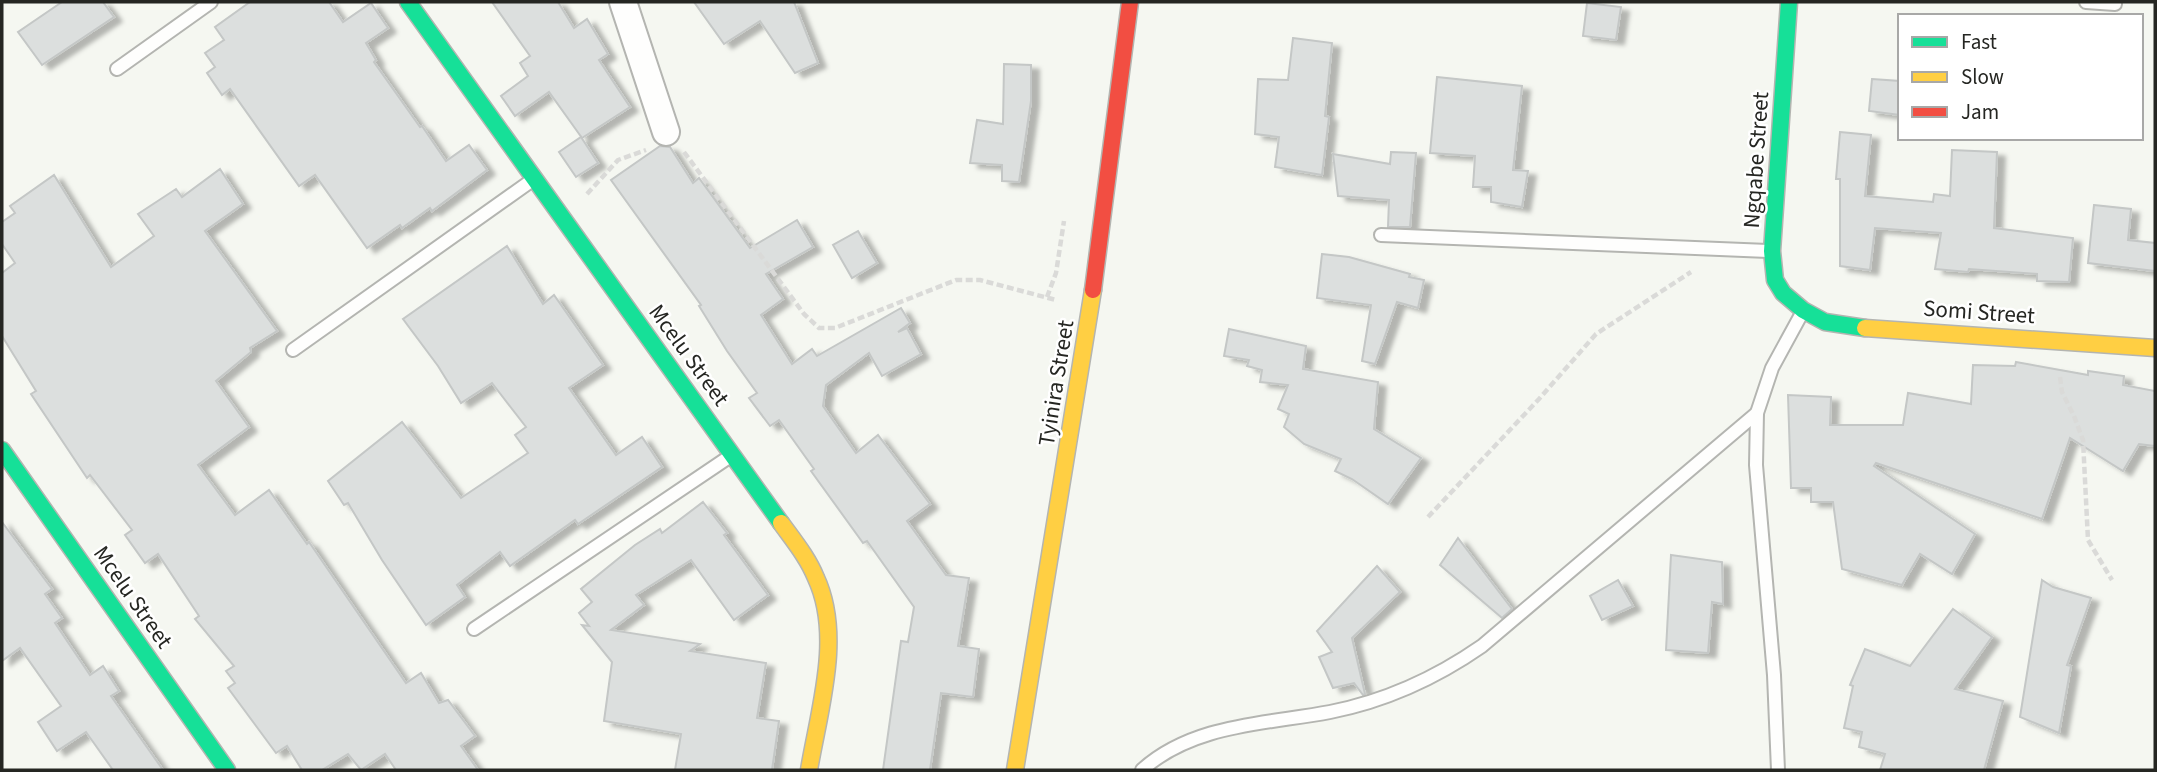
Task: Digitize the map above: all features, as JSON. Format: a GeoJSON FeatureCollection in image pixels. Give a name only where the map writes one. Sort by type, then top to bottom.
{"type":"FeatureCollection","features":[{"type":"Feature","properties":{"kind":"street","name":"Mcelu Street"},"geometry":{"type":"LineString","coordinates":[[408,2],[801,551],[819,583],[827,612],[829,645],[809,770]]}},
{"type":"Feature","properties":{"kind":"street"},"geometry":{"type":"LineString","coordinates":[[623,2],[666,132]]}},
{"type":"Feature","properties":{"kind":"street","name":"Tyinira Street"},"geometry":{"type":"LineString","coordinates":[[1015,770],[1091,309],[1130,2]]}},
{"type":"Feature","properties":{"kind":"street","name":"Ngqabe Street"},"geometry":{"type":"LineString","coordinates":[[1789,2],[1772,251],[1775,280],[1783,293],[1803,310]]}},
{"type":"Feature","properties":{"kind":"street","name":"Somi Street"},"geometry":{"type":"LineString","coordinates":[[1803,310],[1825,322],[1857,327],[2155,348]]}},
{"type":"Feature","properties":{"kind":"street","name":"Mcelu Street"},"geometry":{"type":"LineString","coordinates":[[2,450],[228,770]]}},
{"type":"Feature","properties":{"kind":"lane"},"geometry":{"type":"LineString","coordinates":[[117,69],[211,2]]}},
{"type":"Feature","properties":{"kind":"lane"},"geometry":{"type":"LineString","coordinates":[[2086,2],[2115,4]]}},
{"type":"Feature","properties":{"kind":"lane"},"geometry":{"type":"LineString","coordinates":[[293,350],[534,178]]}},
{"type":"Feature","properties":{"kind":"lane"},"geometry":{"type":"LineString","coordinates":[[1381,235],[1772,251]]}},
{"type":"Feature","properties":{"kind":"lane"},"geometry":{"type":"LineString","coordinates":[[1779,770],[1774,675],[1756,465],[1757,413],[1772,368],[1803,310]]}},
{"type":"Feature","properties":{"kind":"lane"},"geometry":{"type":"LineString","coordinates":[[1142,770],[1179,744],[1210,733],[1333,712],[1408,689],[1450,668],[1482,646],[1757,413]]}},
{"type":"Feature","properties":{"kind":"lane"},"geometry":{"type":"LineString","coordinates":[[474,629],[733,455]]}},
{"type":"Feature","properties":{"kind":"path"},"geometry":{"type":"LineString","coordinates":[[564,219],[618,160],[649,149],[666,132],[684,151],[804,314],[819,328],[835,328],[956,280],[980,280],[1091,309]]}},
{"type":"Feature","properties":{"kind":"path"},"geometry":{"type":"LineString","coordinates":[[1428,517],[1596,334],[1727,249]]}},
{"type":"Feature","properties":{"kind":"path"},"geometry":{"type":"LineString","coordinates":[[2058,341],[2062,392],[2083,440],[2088,540],[2112,580]]}},
{"type":"Feature","properties":{"kind":"building"},"geometry":{"type":"Polygon","coordinates":[[[62,2],[103,2],[114,17],[42,65],[18,32],[62,2]]]}},
{"type":"Feature","properties":{"kind":"building"},"geometry":{"type":"Polygon","coordinates":[[[250,2],[329,2],[343,22],[371,3],[388,28],[366,43],[376,60],[374,62],[446,161],[469,145],[487,170],[432,211],[430,208],[402,228],[400,225],[367,248],[315,175],[299,186],[230,89],[222,95],[207,73],[215,67],[205,53],[224,40],[215,27],[250,2]]]}},
{"type":"Feature","properties":{"kind":"building"},"geometry":{"type":"Polygon","coordinates":[[[492,2],[558,2],[574,28],[587,19],[608,54],[599,60],[630,107],[582,138],[549,92],[515,116],[501,96],[528,76],[520,63],[530,56],[492,2]]]}},
{"type":"Feature","properties":{"kind":"building"},"geometry":{"type":"Polygon","coordinates":[[[694,2],[794,2],[818,63],[795,73],[760,21],[724,44],[694,2]]]}},
{"type":"Feature","properties":{"kind":"building"},"geometry":{"type":"Polygon","coordinates":[[[1587,3],[1621,7],[1616,40],[1583,36],[1587,3]]]}},
{"type":"Feature","properties":{"kind":"building"},"geometry":{"type":"Polygon","coordinates":[[[1293,38],[1332,43],[1325,116],[1329,117],[1322,175],[1275,167],[1279,137],[1255,134],[1258,79],[1288,80],[1293,38]]]}},
{"type":"Feature","properties":{"kind":"building"},"geometry":{"type":"Polygon","coordinates":[[[1004,64],[1031,65],[1031,101],[1019,182],[1002,181],[1002,165],[970,163],[977,120],[1003,124],[1004,64]]]}},
{"type":"Feature","properties":{"kind":"building"},"geometry":{"type":"Polygon","coordinates":[[[1437,77],[1522,86],[1513,170],[1528,171],[1522,207],[1491,202],[1491,187],[1473,187],[1475,156],[1430,153],[1437,77]]]}},
{"type":"Feature","properties":{"kind":"building"},"geometry":{"type":"Polygon","coordinates":[[[1872,79],[1898,81],[1898,115],[1869,111],[1872,79]]]}},
{"type":"Feature","properties":{"kind":"building"},"geometry":{"type":"Polygon","coordinates":[[[1840,132],[1871,135],[1865,196],[1933,202],[1934,194],[1950,196],[1952,150],[1997,152],[1994,228],[2073,238],[2069,282],[2037,281],[2037,274],[1935,269],[1941,233],[1875,228],[1870,270],[1840,266],[1840,179],[1836,179],[1840,132]]]}},
{"type":"Feature","properties":{"kind":"building"},"geometry":{"type":"Polygon","coordinates":[[[581,137],[598,163],[576,177],[559,152],[581,137]]]}},
{"type":"Feature","properties":{"kind":"building"},"geometry":{"type":"Polygon","coordinates":[[[660,146],[670,147],[693,183],[699,178],[750,248],[797,220],[813,247],[766,274],[783,299],[761,315],[792,364],[812,349],[817,356],[901,308],[910,323],[898,332],[907,328],[921,354],[882,376],[869,353],[826,385],[823,406],[856,453],[878,435],[930,504],[907,521],[946,575],[969,578],[958,646],[979,649],[973,697],[941,693],[930,770],[883,770],[901,641],[908,642],[914,607],[867,541],[863,543],[811,471],[814,469],[779,420],[770,426],[749,398],[757,393],[727,351],[699,306],[701,305],[611,180],[660,146]]]}},
{"type":"Feature","properties":{"kind":"building"},"geometry":{"type":"Polygon","coordinates":[[[1391,152],[1416,153],[1410,227],[1388,227],[1389,200],[1338,196],[1333,154],[1390,164],[1391,152]]]}},
{"type":"Feature","properties":{"kind":"building"},"geometry":{"type":"Polygon","coordinates":[[[220,169],[243,204],[205,231],[277,331],[250,348],[251,352],[216,381],[249,427],[198,465],[235,515],[269,490],[307,544],[309,542],[406,683],[421,673],[439,703],[448,700],[475,736],[461,746],[478,770],[396,770],[385,754],[361,770],[348,754],[322,770],[302,770],[287,746],[276,753],[228,688],[235,683],[226,671],[234,666],[195,619],[199,616],[158,554],[145,563],[125,535],[132,530],[90,475],[87,478],[31,394],[36,391],[2,336],[2,273],[15,263],[2,244],[2,222],[15,213],[10,206],[54,175],[111,267],[154,236],[138,214],[176,189],[182,197],[220,169]]]}},
{"type":"Feature","properties":{"kind":"building"},"geometry":{"type":"Polygon","coordinates":[[[2094,205],[2131,209],[2128,240],[2155,243],[2155,271],[2088,263],[2094,205]]]}},
{"type":"Feature","properties":{"kind":"building"},"geometry":{"type":"Polygon","coordinates":[[[858,231],[877,263],[852,278],[833,245],[858,231]]]}},
{"type":"Feature","properties":{"kind":"building"},"geometry":{"type":"Polygon","coordinates":[[[507,246],[543,304],[554,295],[603,365],[569,388],[616,455],[642,437],[662,467],[578,524],[575,520],[510,566],[500,552],[457,585],[465,597],[426,625],[348,503],[344,505],[328,481],[402,422],[461,498],[528,453],[515,435],[526,427],[492,383],[461,403],[403,319],[507,246]]]}},
{"type":"Feature","properties":{"kind":"building"},"geometry":{"type":"Polygon","coordinates":[[[1322,254],[1349,257],[1424,280],[1418,308],[1397,302],[1375,364],[1362,361],[1371,305],[1317,298],[1322,254]]]}},
{"type":"Feature","properties":{"kind":"building"},"geometry":{"type":"Polygon","coordinates":[[[1229,329],[1306,346],[1303,369],[1378,382],[1374,429],[1421,458],[1388,504],[1352,479],[1335,471],[1341,459],[1304,444],[1284,427],[1289,414],[1278,409],[1288,385],[1260,382],[1262,370],[1247,366],[1249,360],[1224,356],[1229,329]]]}},
{"type":"Feature","properties":{"kind":"building"},"geometry":{"type":"Polygon","coordinates":[[[2016,362],[2088,375],[2088,371],[2124,376],[2123,385],[2155,391],[2155,446],[2139,444],[2123,471],[2070,438],[2042,519],[1876,463],[1874,466],[1975,534],[1952,574],[1920,554],[1902,585],[1842,569],[1833,502],[1811,502],[1811,488],[1791,488],[1788,395],[1831,397],[1830,425],[1903,425],[1908,393],[1971,404],[1973,365],[2015,366],[2016,362]]]}},
{"type":"Feature","properties":{"kind":"building"},"geometry":{"type":"Polygon","coordinates":[[[703,502],[768,595],[734,620],[691,560],[636,595],[644,605],[611,630],[700,644],[690,651],[766,663],[757,718],[779,721],[772,770],[675,770],[681,734],[604,721],[612,662],[582,625],[589,626],[579,613],[592,602],[581,589],[635,545],[660,529],[662,533],[703,502]]]}},
{"type":"Feature","properties":{"kind":"building"},"geometry":{"type":"Polygon","coordinates":[[[2,522],[52,589],[45,594],[62,618],[55,623],[90,675],[103,666],[119,691],[111,696],[163,770],[113,770],[86,732],[57,751],[38,722],[61,706],[20,648],[2,661],[2,522]]]}},
{"type":"Feature","properties":{"kind":"building"},"geometry":{"type":"Polygon","coordinates":[[[1458,538],[1512,609],[1502,618],[1440,565],[1458,538]]]}},
{"type":"Feature","properties":{"kind":"building"},"geometry":{"type":"Polygon","coordinates":[[[1671,555],[1722,562],[1723,604],[1712,602],[1708,653],[1666,650],[1671,555]]]}},
{"type":"Feature","properties":{"kind":"building"},"geometry":{"type":"Polygon","coordinates":[[[1377,566],[1400,592],[1352,638],[1365,694],[1363,695],[1354,683],[1333,688],[1319,657],[1332,652],[1317,631],[1377,566]]]}},
{"type":"Feature","properties":{"kind":"building"},"geometry":{"type":"Polygon","coordinates":[[[1618,580],[1633,606],[1602,620],[1590,596],[1618,580]]]}},
{"type":"Feature","properties":{"kind":"building"},"geometry":{"type":"Polygon","coordinates":[[[2042,580],[2053,587],[2091,598],[2067,665],[2071,666],[2059,733],[2020,717],[2042,580]]]}},
{"type":"Feature","properties":{"kind":"building"},"geometry":{"type":"Polygon","coordinates":[[[1953,609],[1992,637],[1955,689],[2003,701],[1984,770],[1880,770],[1885,754],[1859,747],[1862,732],[1844,728],[1853,686],[1850,685],[1865,649],[1910,666],[1953,609]]]}},
{"type":"Feature","properties":{"kind":"traffic: fast"},"geometry":{"type":"LineString","coordinates":[[408,2],[781,523]]}},
{"type":"Feature","properties":{"kind":"traffic: fast"},"geometry":{"type":"LineString","coordinates":[[1789,2],[1772,251],[1775,280],[1783,293],[1803,310],[1825,322],[1865,328]]}},
{"type":"Feature","properties":{"kind":"traffic: fast"},"geometry":{"type":"LineString","coordinates":[[2,450],[227,770]]}},
{"type":"Feature","properties":{"kind":"traffic: slow"},"geometry":{"type":"LineString","coordinates":[[1015,770],[1093,290]]}},
{"type":"Feature","properties":{"kind":"traffic: slow"},"geometry":{"type":"LineString","coordinates":[[1865,328],[2155,348]]}},
{"type":"Feature","properties":{"kind":"traffic: slow"},"geometry":{"type":"LineString","coordinates":[[781,523],[813,571],[824,600],[828,624],[823,698],[809,770]]}},
{"type":"Feature","properties":{"kind":"traffic: jam"},"geometry":{"type":"LineString","coordinates":[[1093,290],[1130,2]]}}]}
